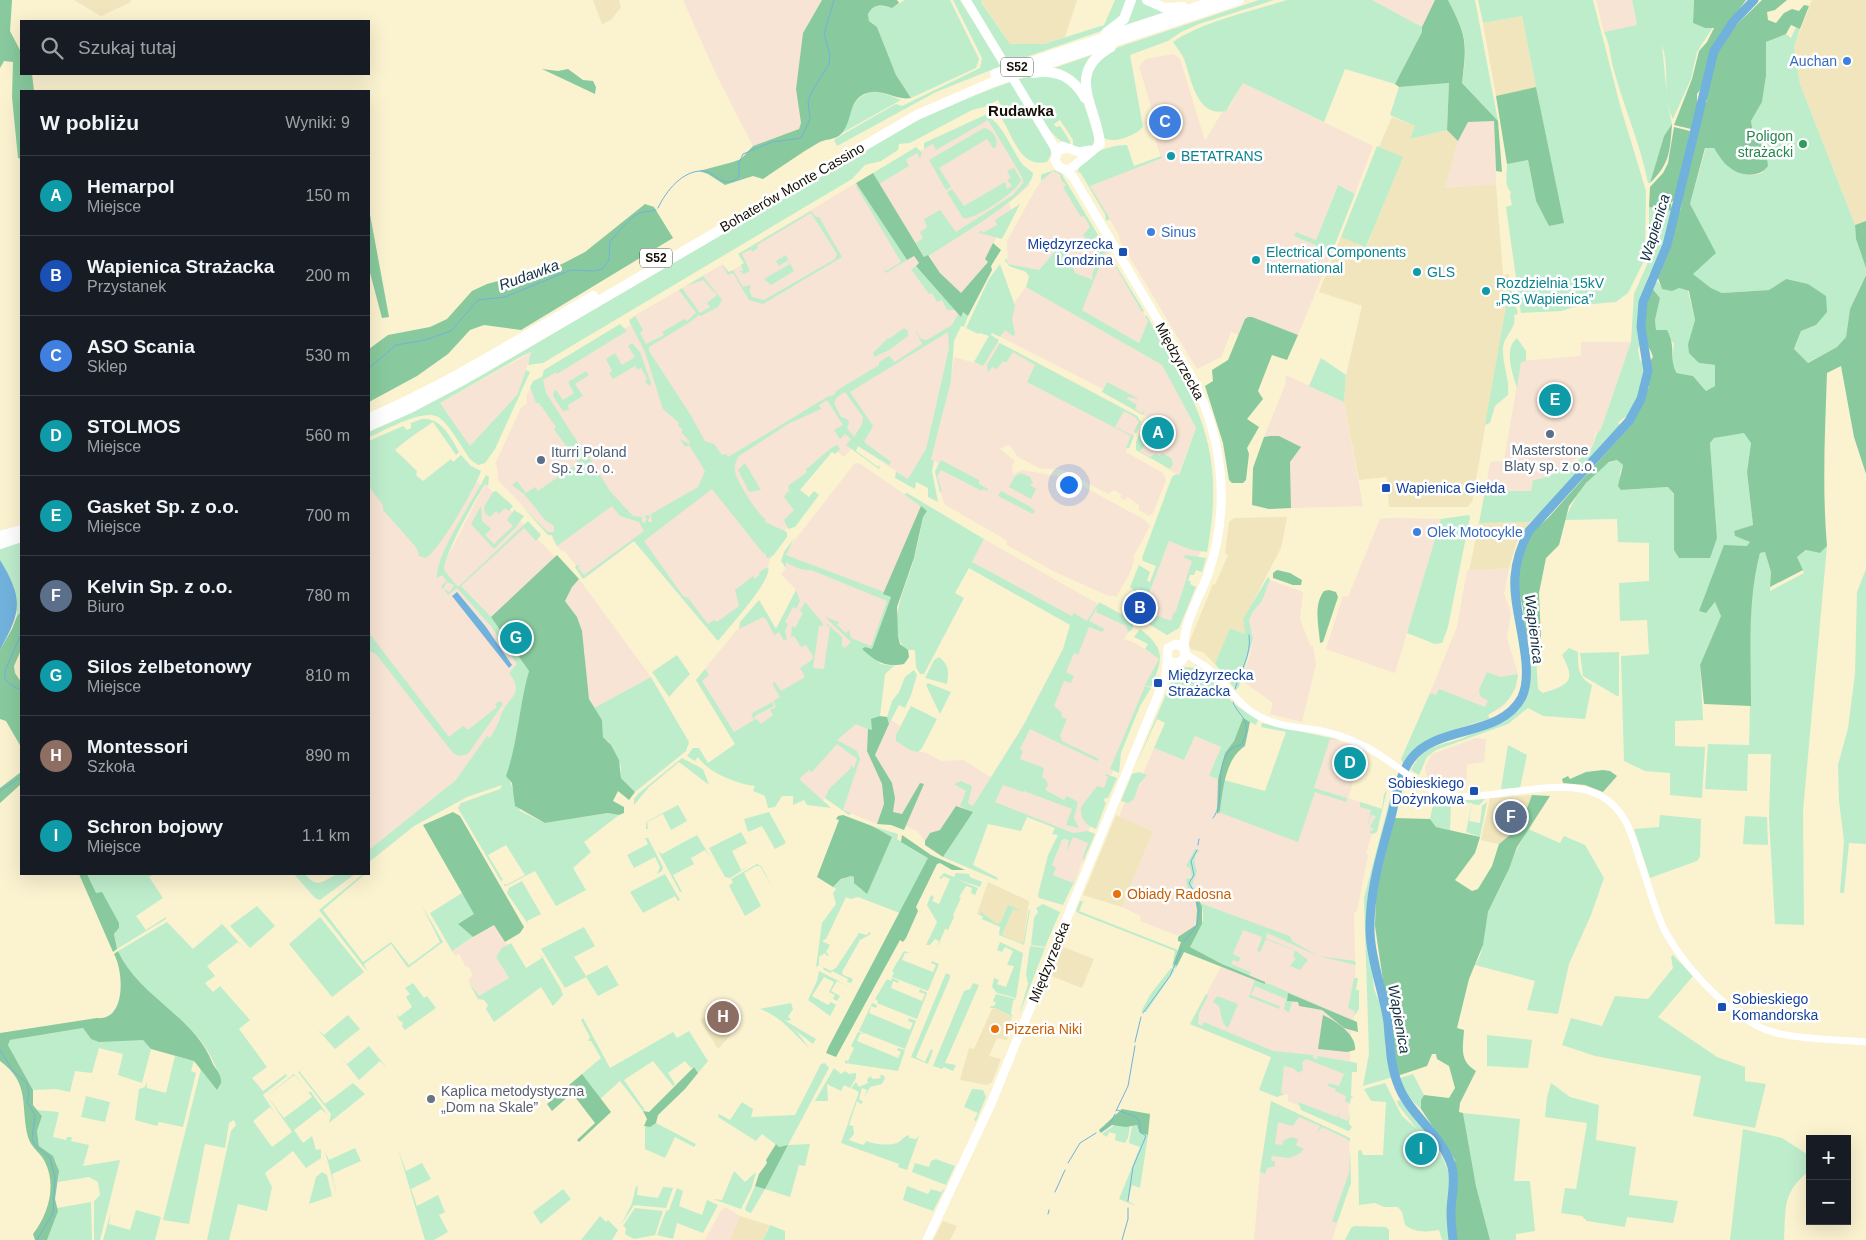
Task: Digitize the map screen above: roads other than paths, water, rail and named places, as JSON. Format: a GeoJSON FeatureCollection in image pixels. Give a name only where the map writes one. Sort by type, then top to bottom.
{"type":"FeatureCollection","features":[{"type":"Feature","properties":{"kind":"highway"},"geometry":{"type":"LineString","coordinates":[[1093,41],[1121,22],[1128,12],[1131,0]]}},
{"type":"Feature","properties":{"kind":"highway"},"geometry":{"type":"LineString","coordinates":[[1147,0],[1164,8],[1213,1]]}},
{"type":"Feature","properties":{"kind":"highway","name":"Bohaterów Monte Cassino"},"geometry":{"type":"LineString","coordinates":[[370,426],[408,409],[465,379],[890,129],[936,106],[1008,77],[1239,0]]}},
{"type":"Feature","properties":{"kind":"highway","name":"Bohaterów Monte Cassino"},"geometry":{"type":"LineString","coordinates":[[370,418],[405,403],[461,373],[915,108],[984,78],[1213,1]]}},
{"type":"Feature","properties":{"kind":"highway"},"geometry":{"type":"LineString","coordinates":[[1099,146],[1089,106],[1086,83],[1091,65],[1101,54],[1134,35]]}},
{"type":"Feature","properties":{"kind":"highway"},"geometry":{"type":"LineString","coordinates":[[1008,77],[1042,72],[1062,74],[1074,82],[1089,106]]}},
{"type":"Feature","properties":{"kind":"highway"},"geometry":{"type":"LineString","coordinates":[[0,536],[20,530]]}},
{"type":"Feature","properties":{"kind":"highway"},"geometry":{"type":"LineString","coordinates":[[0,544],[20,538]]}},
{"type":"Feature","properties":{"kind":"main road"},"geometry":{"type":"LineString","coordinates":[[966,0],[1056,149],[1057,165],[1066,170],[1076,165],[1082,157],[1099,146]]}},
{"type":"Feature","properties":{"kind":"main road"},"geometry":{"type":"LineString","coordinates":[[1044,128],[1060,145],[1070,149],[1078,156],[1076,165]]}},
{"type":"Feature","properties":{"kind":"main road"},"geometry":{"type":"LineString","coordinates":[[1056,155],[1061,149],[1099,146]]}},
{"type":"Feature","properties":{"kind":"main road","name":"Międzyrzecka"},"geometry":{"type":"LineString","coordinates":[[1076,165],[1087,201]]}},
{"type":"Feature","properties":{"kind":"main road","name":"Międzyrzecka"},"geometry":{"type":"LineString","coordinates":[[1066,170],[1070,173],[1087,201],[1191,376],[1206,408],[1215,438],[1222,491],[1218,534],[1211,564],[1188,623],[1184,642],[1185,650]]}},
{"type":"Feature","properties":{"kind":"main road","name":"Międzyrzecka"},"geometry":{"type":"LineString","coordinates":[[1174,644],[1188,623]]}},
{"type":"Feature","properties":{"kind":"main road"},"geometry":{"type":"LineString","coordinates":[[1174,644],[1180,645],[1185,650],[1185,657],[1179,663],[1167,659],[1166,650],[1174,644]]}},
{"type":"Feature","properties":{"kind":"main road","name":"Międzyrzecka"},"geometry":{"type":"LineString","coordinates":[[927,1240],[993,1099],[1164,681],[1167,659]]}},
{"type":"Feature","properties":{"kind":"main road","name":"Międzyrzecka"},"geometry":{"type":"LineString","coordinates":[[1164,681],[1179,663]]}},
{"type":"Feature","properties":{"kind":"street"},"geometry":{"type":"LineString","coordinates":[[1185,650],[1206,666],[1241,704],[1262,718],[1279,724],[1324,732],[1348,739],[1380,754],[1435,791],[1451,796],[1566,788],[1587,790],[1601,796],[1618,810],[1628,826],[1659,916],[1669,938],[1682,957],[1732,1010],[1754,1024],[1776,1033],[1866,1042]]}},
{"type":"Feature","properties":{"kind":"street"},"geometry":{"type":"LineString","coordinates":[[1179,663],[1206,666]]}},
{"type":"Feature","properties":{"kind":"water"},"geometry":{"type":"Polygon","coordinates":[[[0,560],[13,585],[17,605],[16,615],[0,650],[0,560]]]}},
{"type":"Feature","properties":{"kind":"water"},"geometry":{"type":"Polygon","coordinates":[[[457,592],[486,627],[512,665],[509,668],[452,596],[457,592]]]}},
{"type":"Feature","properties":{"kind":"waterway","name":"Rudawka"},"geometry":{"type":"LineString","coordinates":[[658,208],[676,182],[689,174],[705,171],[721,180],[729,182],[739,177],[739,163],[743,154],[772,142],[801,138],[810,119],[808,101],[811,93],[829,64],[830,55],[824,34],[834,0]]}},
{"type":"Feature","properties":{"kind":"waterway","name":"Wapienica"},"geometry":{"type":"LineString","coordinates":[[1453,1240],[1451,1215],[1452,1167],[1441,1145],[1404,1097],[1396,1079],[1392,1063],[1388,1023],[1373,955],[1370,932],[1371,902],[1380,859],[1401,779],[1411,759],[1422,748],[1436,740],[1499,719],[1512,710],[1522,697],[1526,685],[1526,670],[1515,590],[1516,564],[1519,553],[1529,531],[1629,421],[1641,399],[1648,371],[1641,327],[1643,302],[1667,245],[1714,51],[1733,22],[1754,0]]}},
{"type":"Feature","properties":{"kind":"waterway","name":"Rudawka"},"geometry":{"type":"LineString","coordinates":[[370,367],[396,345],[425,340],[451,331],[478,300],[505,297],[571,270],[594,271],[602,269],[609,260],[610,241],[636,215],[656,210]]}},
{"type":"Feature","properties":{"kind":"waterway"},"geometry":{"type":"LineString","coordinates":[[1235,689],[1249,649],[1249,635]]}},
{"type":"Feature","properties":{"kind":"waterway","name":"Rudawka"},"geometry":{"type":"LineString","coordinates":[[20,636],[5,671],[5,679],[20,690]]}},
{"type":"Feature","properties":{"kind":"waterway"},"geometry":{"type":"LineString","coordinates":[[1213,818],[1219,803],[1222,764],[1232,748],[1242,744],[1247,729],[1233,702]]}},
{"type":"Feature","properties":{"kind":"waterway","name":"Rudawka"},"geometry":{"type":"LineString","coordinates":[[0,791],[20,778]]}},
{"type":"Feature","properties":{"kind":"waterway"},"geometry":{"type":"LineString","coordinates":[[1198,845],[1199,839]]}},
{"type":"Feature","properties":{"kind":"waterway"},"geometry":{"type":"LineString","coordinates":[[1194,892],[1189,883],[1194,875],[1191,861],[1197,850]]}},
{"type":"Feature","properties":{"kind":"waterway"},"geometry":{"type":"LineString","coordinates":[[1184,942],[1197,925],[1199,910],[1196,898]]}},
{"type":"Feature","properties":{"kind":"waterway"},"geometry":{"type":"LineString","coordinates":[[1143,1013],[1170,976],[1182,948]]}},
{"type":"Feature","properties":{"kind":"waterway"},"geometry":{"type":"LineString","coordinates":[[1135,1042],[1141,1017]]}},
{"type":"Feature","properties":{"kind":"waterway"},"geometry":{"type":"LineString","coordinates":[[1116,1111],[1128,1086],[1135,1046]]}},
{"type":"Feature","properties":{"kind":"waterway","name":"Rudawka"},"geometry":{"type":"LineString","coordinates":[[0,1050],[13,1071],[27,1083],[29,1094],[27,1102],[35,1115],[32,1139],[35,1145],[50,1158],[55,1178],[53,1213],[37,1240]]}},
{"type":"Feature","properties":{"kind":"waterway"},"geometry":{"type":"LineString","coordinates":[[1117,1110],[1136,1117],[1140,1123],[1140,1132],[1146,1136],[1133,1167],[1128,1201]]}},
{"type":"Feature","properties":{"kind":"waterway"},"geometry":{"type":"LineString","coordinates":[[1100,1131],[1110,1124],[1115,1114]]}},
{"type":"Feature","properties":{"kind":"waterway"},"geometry":{"type":"LineString","coordinates":[[1068,1163],[1080,1143],[1096,1133]]}},
{"type":"Feature","properties":{"kind":"waterway"},"geometry":{"type":"LineString","coordinates":[[1055,1192],[1065,1170]]}},
{"type":"Feature","properties":{"kind":"waterway"},"geometry":{"type":"LineString","coordinates":[[1122,1240],[1128,1219],[1128,1208]]}},
{"type":"Feature","properties":{"kind":"waterway"},"geometry":{"type":"LineString","coordinates":[[1048,1214],[1049,1210]]}},
{"type":"Feature","properties":{"kind":"place","name":"Auchan"},"geometry":{"type":"Point","coordinates":[1847,61]}},
{"type":"Feature","properties":{"kind":"place","name":"ASO Scania"},"geometry":{"type":"Point","coordinates":[1165,122]}},
{"type":"Feature","properties":{"kind":"place","name":"Poligon strażacki"},"geometry":{"type":"Point","coordinates":[1803,144]}},
{"type":"Feature","properties":{"kind":"place","name":"BETATRANS"},"geometry":{"type":"Point","coordinates":[1171,156]}},
{"type":"Feature","properties":{"kind":"place","name":"Sinus"},"geometry":{"type":"Point","coordinates":[1151,232]}},
{"type":"Feature","properties":{"kind":"place","name":"Międzyrzecka Londzina"},"geometry":{"type":"Point","coordinates":[1123,252]}},
{"type":"Feature","properties":{"kind":"place","name":"Electrical Components International"},"geometry":{"type":"Point","coordinates":[1256,260]}},
{"type":"Feature","properties":{"kind":"place","name":"GLS"},"geometry":{"type":"Point","coordinates":[1417,272]}},
{"type":"Feature","properties":{"kind":"place","name":"Rozdzielnia 15kV „RS Wapienica”"},"geometry":{"type":"Point","coordinates":[1486,291]}},
{"type":"Feature","properties":{"kind":"place","name":"Gasket Sp. z o.o."},"geometry":{"type":"Point","coordinates":[1555,400]}},
{"type":"Feature","properties":{"kind":"place","name":"Hemarpol"},"geometry":{"type":"Point","coordinates":[1158,433]}},
{"type":"Feature","properties":{"kind":"place","name":"Masterstone Blaty sp. z o.o."},"geometry":{"type":"Point","coordinates":[1550,434]}},
{"type":"Feature","properties":{"kind":"place","name":"Iturri Poland Sp. z o. o."},"geometry":{"type":"Point","coordinates":[541,460]}},
{"type":"Feature","properties":{"kind":"place","name":"Wapienica Giełda"},"geometry":{"type":"Point","coordinates":[1386,488]}},
{"type":"Feature","properties":{"kind":"place","name":"Olek Motocykle"},"geometry":{"type":"Point","coordinates":[1417,532]}},
{"type":"Feature","properties":{"kind":"place","name":"Wapienica Strażacka"},"geometry":{"type":"Point","coordinates":[1140,608]}},
{"type":"Feature","properties":{"kind":"place","name":"Silos żelbetonowy"},"geometry":{"type":"Point","coordinates":[516,638]}},
{"type":"Feature","properties":{"kind":"place","name":"Międzyrzecka Strażacka"},"geometry":{"type":"Point","coordinates":[1158,683]}},
{"type":"Feature","properties":{"kind":"place","name":"STOLMOS"},"geometry":{"type":"Point","coordinates":[1350,763]}},
{"type":"Feature","properties":{"kind":"place","name":"Sobieskiego Dożynkowa"},"geometry":{"type":"Point","coordinates":[1474,791]}},
{"type":"Feature","properties":{"kind":"place","name":"Kelvin Sp. z o.o."},"geometry":{"type":"Point","coordinates":[1511,817]}},
{"type":"Feature","properties":{"kind":"place","name":"Obiady Radosna"},"geometry":{"type":"Point","coordinates":[1117,894]}},
{"type":"Feature","properties":{"kind":"place","name":"Sobieskiego Komandorska"},"geometry":{"type":"Point","coordinates":[1722,1007]}},
{"type":"Feature","properties":{"kind":"place","name":"Montessori"},"geometry":{"type":"Point","coordinates":[723,1017]}},
{"type":"Feature","properties":{"kind":"place","name":"Pizzeria Niki"},"geometry":{"type":"Point","coordinates":[995,1029]}},
{"type":"Feature","properties":{"kind":"place","name":"Kaplica metodystyczna „Dom na Skale”"},"geometry":{"type":"Point","coordinates":[431,1099]}},
{"type":"Feature","properties":{"kind":"place","name":"Schron bojowy"},"geometry":{"type":"Point","coordinates":[1421,1149]}},
{"type":"Feature","properties":{"kind":"district","name":"Rudawka"},"geometry":{"type":"Point","coordinates":[1021,111]}}]}
